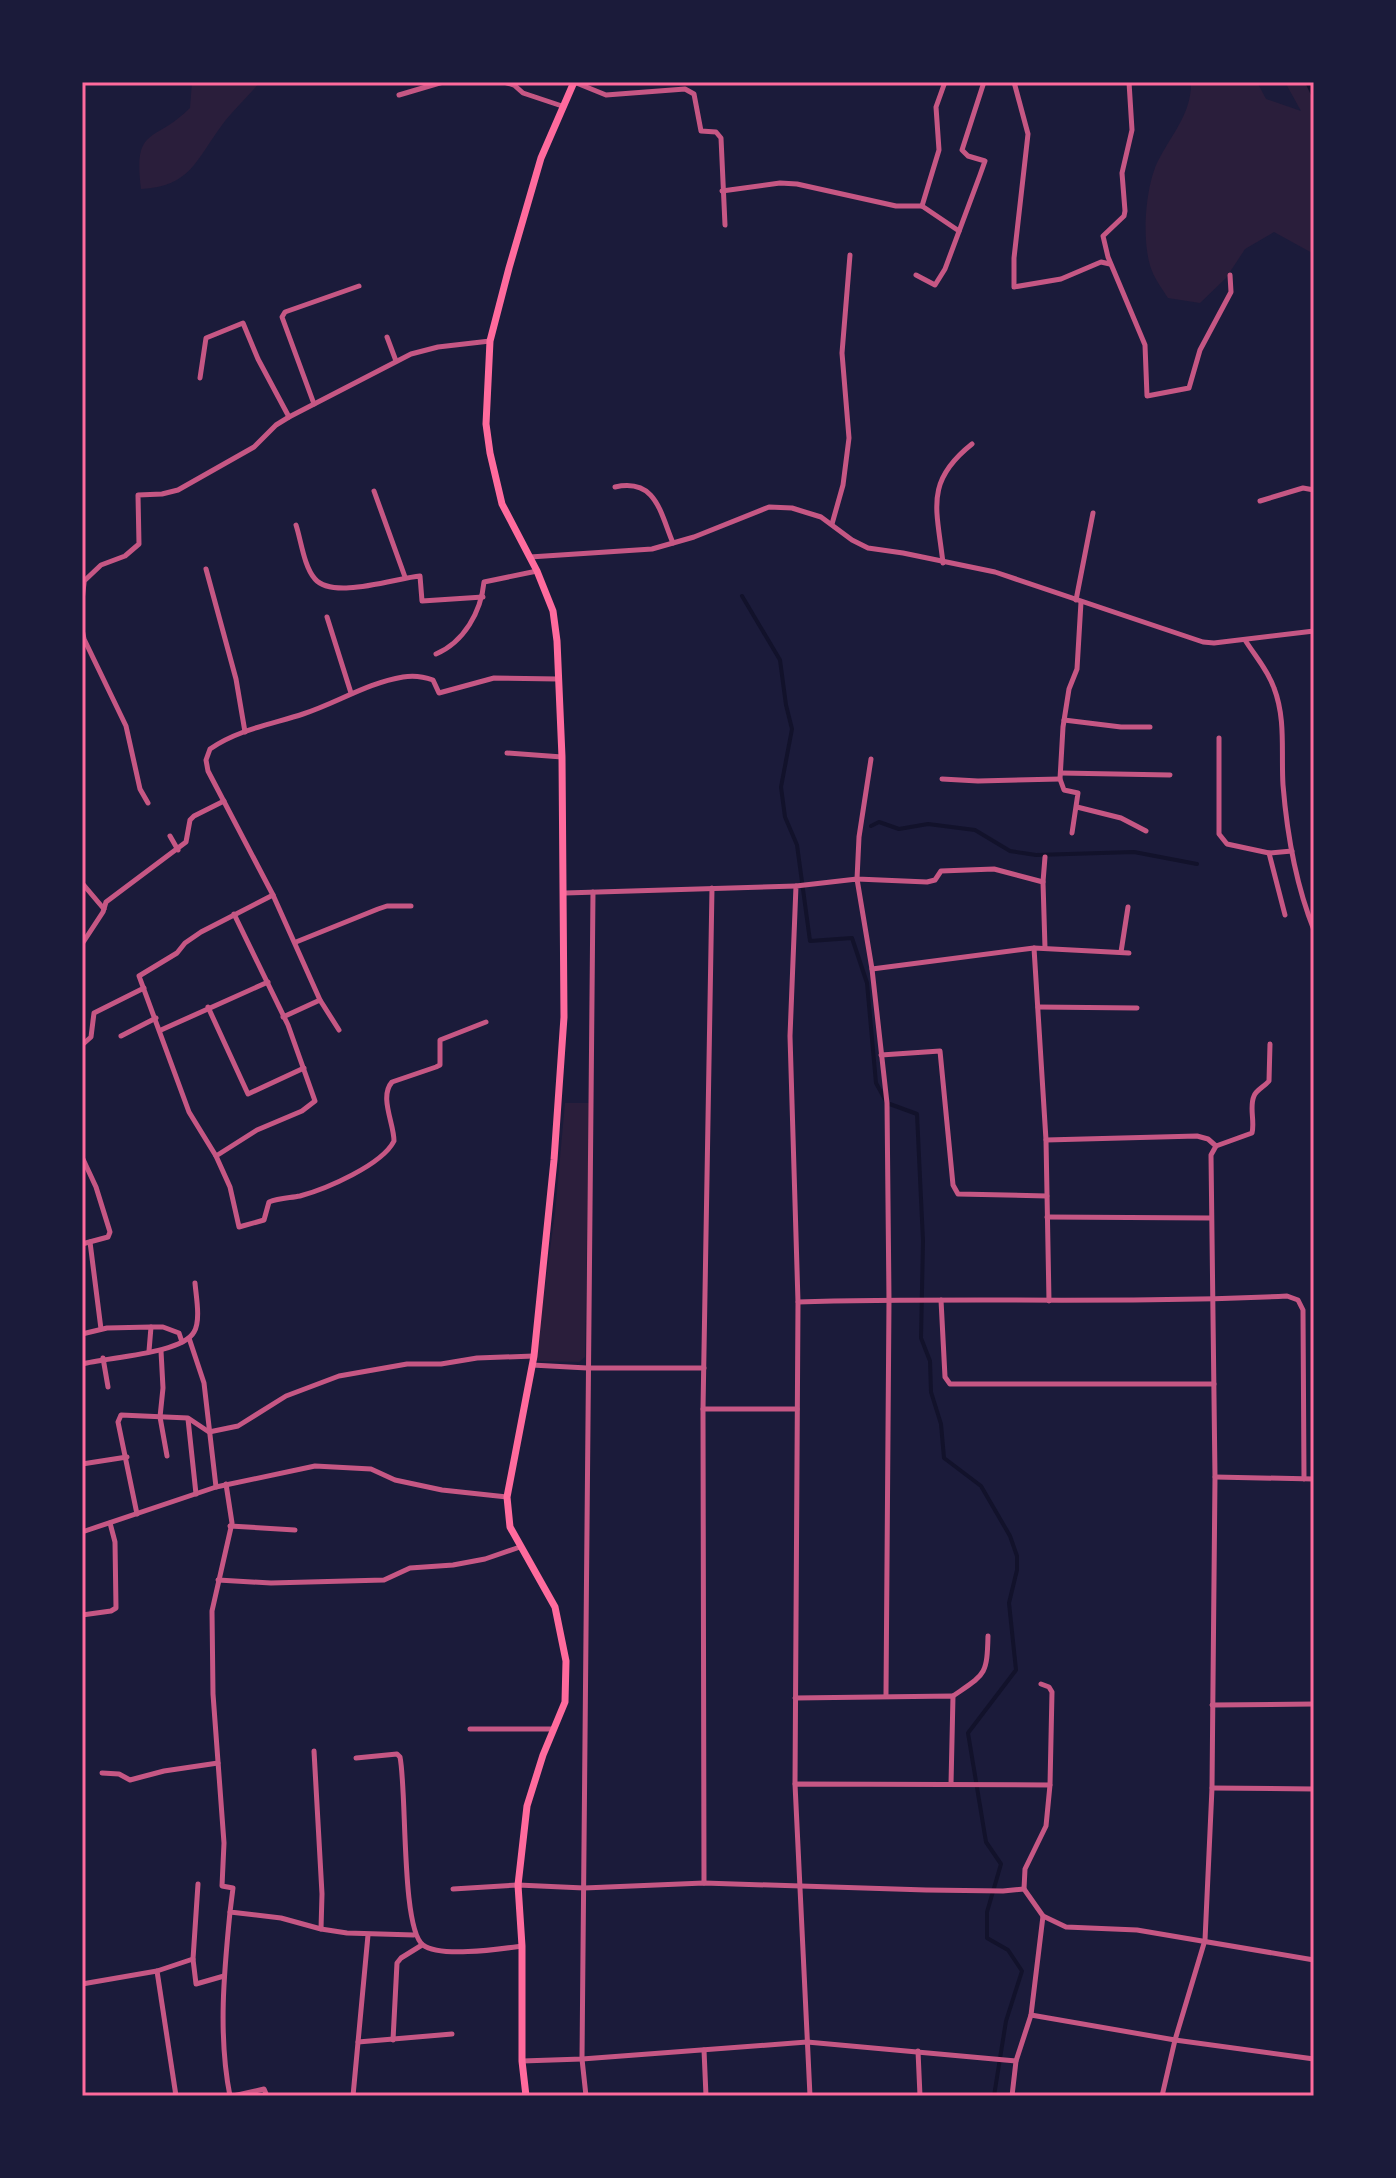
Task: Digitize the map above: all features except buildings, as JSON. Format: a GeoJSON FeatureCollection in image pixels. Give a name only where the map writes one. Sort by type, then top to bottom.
{"type":"FeatureCollection","features":[{"type":"Feature","properties":{"kind":"main road"},"geometry":{"type":"LineString","coordinates":[[526,2096],[522,2061],[522,1946],[518,1885],[527,1806],[565,1702],[565,1647],[555,1607],[508,1521],[507,1497],[534,1356],[554,1160],[564,1017],[562,757],[553,611],[537,571],[502,504],[486,424],[490,341],[541,158],[574,82]]}},
{"type":"Feature","properties":{"kind":"street"},"geometry":{"type":"LineString","coordinates":[[399,95],[443,82]]}},
{"type":"Feature","properties":{"kind":"street"},"geometry":{"type":"LineString","coordinates":[[501,82],[562,106]]}},
{"type":"Feature","properties":{"kind":"street"},"geometry":{"type":"LineString","coordinates":[[574,82],[606,95],[691,91],[701,131],[716,132],[721,138],[725,225]]}},
{"type":"Feature","properties":{"kind":"street"},"geometry":{"type":"LineString","coordinates":[[922,206],[939,150],[936,107],[945,82]]}},
{"type":"Feature","properties":{"kind":"street"},"geometry":{"type":"LineString","coordinates":[[916,275],[935,285],[945,269],[985,161],[968,156],[962,150],[984,82]]}},
{"type":"Feature","properties":{"kind":"street"},"geometry":{"type":"LineString","coordinates":[[1014,82],[1028,134],[1014,258],[1014,287],[1061,279],[1101,262],[1111,264]]}},
{"type":"Feature","properties":{"kind":"street"},"geometry":{"type":"LineString","coordinates":[[1129,82],[1132,130],[1122,173],[1125,211],[1124,216],[1103,236],[1111,264],[1145,345],[1147,396],[1189,388],[1200,350],[1231,292],[1230,275]]}},
{"type":"Feature","properties":{"kind":"street"},"geometry":{"type":"LineString","coordinates":[[722,191],[789,183],[896,206],[922,206],[959,231]]}},
{"type":"Feature","properties":{"kind":"street"},"geometry":{"type":"LineString","coordinates":[[832,524],[843,485],[849,438],[842,353],[850,255]]}},
{"type":"Feature","properties":{"kind":"street"},"geometry":{"type":"LineString","coordinates":[[314,404],[282,317],[285,312],[359,286]]}},
{"type":"Feature","properties":{"kind":"street"},"geometry":{"type":"LineString","coordinates":[[200,378],[206,338],[243,323],[289,417]]}},
{"type":"Feature","properties":{"kind":"street"},"geometry":{"type":"LineString","coordinates":[[387,337],[396,361]]}},
{"type":"Feature","properties":{"kind":"street"},"geometry":{"type":"LineString","coordinates":[[82,601],[83,583],[101,565],[125,556],[139,544],[138,495],[178,490],[254,447],[289,417],[396,361],[419,351],[490,341]]}},
{"type":"Feature","properties":{"kind":"street"},"geometry":{"type":"LineString","coordinates":[[943,563],[937,490],[949,466],[972,444]]}},
{"type":"Feature","properties":{"kind":"street"},"geometry":{"type":"LineString","coordinates":[[615,487],[631,483],[641,486],[657,505],[673,543]]}},
{"type":"Feature","properties":{"kind":"street"},"geometry":{"type":"LineString","coordinates":[[1260,501],[1303,488],[1314,490]]}},
{"type":"Feature","properties":{"kind":"street"},"geometry":{"type":"LineString","coordinates":[[374,491],[405,577]]}},
{"type":"Feature","properties":{"kind":"street"},"geometry":{"type":"LineString","coordinates":[[530,557],[633,550],[673,543],[769,507],[808,512],[868,548],[995,572],[1203,642],[1314,631]]}},
{"type":"Feature","properties":{"kind":"street"},"geometry":{"type":"LineString","coordinates":[[1072,833],[1078,793],[1064,790],[1061,776],[1064,720],[1069,689],[1077,669],[1078,601],[1093,513]]}},
{"type":"Feature","properties":{"kind":"street"},"geometry":{"type":"LineString","coordinates":[[296,525],[311,573],[324,585],[340,588],[363,586],[420,576],[422,601],[483,597]]}},
{"type":"Feature","properties":{"kind":"street"},"geometry":{"type":"LineString","coordinates":[[206,569],[236,679],[245,732]]}},
{"type":"Feature","properties":{"kind":"street"},"geometry":{"type":"LineString","coordinates":[[436,654],[453,645],[468,628],[483,597],[484,582],[537,571]]}},
{"type":"Feature","properties":{"kind":"street"},"geometry":{"type":"LineString","coordinates":[[327,617],[351,693]]}},
{"type":"Feature","properties":{"kind":"street"},"geometry":{"type":"LineString","coordinates":[[82,629],[126,726],[140,789],[148,803]]}},
{"type":"Feature","properties":{"kind":"street"},"geometry":{"type":"LineString","coordinates":[[1245,640],[1270,678],[1281,710],[1283,787],[1292,851],[1302,899],[1314,930]]}},
{"type":"Feature","properties":{"kind":"street"},"geometry":{"type":"LineString","coordinates":[[339,1030],[320,1000],[296,942],[208,771],[206,760],[210,749],[245,732],[306,713],[351,693],[415,675],[433,680],[439,693],[483,679],[558,679]]}},
{"type":"Feature","properties":{"kind":"street"},"geometry":{"type":"LineString","coordinates":[[1064,720],[1150,727]]}},
{"type":"Feature","properties":{"kind":"street"},"geometry":{"type":"LineString","coordinates":[[1219,738],[1219,834],[1227,844],[1269,853],[1292,851]]}},
{"type":"Feature","properties":{"kind":"street"},"geometry":{"type":"LineString","coordinates":[[507,753],[562,757]]}},
{"type":"Feature","properties":{"kind":"street"},"geometry":{"type":"LineString","coordinates":[[871,759],[859,837],[857,879],[872,969],[887,1103],[886,1695]]}},
{"type":"Feature","properties":{"kind":"street"},"geometry":{"type":"LineString","coordinates":[[942,779],[978,781],[1061,776],[1170,775]]}},
{"type":"Feature","properties":{"kind":"street"},"geometry":{"type":"LineString","coordinates":[[82,944],[106,902],[124,886],[178,850],[186,842],[190,820],[224,801]]}},
{"type":"Feature","properties":{"kind":"street"},"geometry":{"type":"LineString","coordinates":[[1077,807],[1121,818],[1146,831]]}},
{"type":"Feature","properties":{"kind":"street"},"geometry":{"type":"LineString","coordinates":[[170,836],[178,850]]}},
{"type":"Feature","properties":{"kind":"street"},"geometry":{"type":"LineString","coordinates":[[1269,853],[1285,915]]}},
{"type":"Feature","properties":{"kind":"street"},"geometry":{"type":"LineString","coordinates":[[1045,857],[1045,948]]}},
{"type":"Feature","properties":{"kind":"street"},"geometry":{"type":"LineString","coordinates":[[565,893],[797,886],[857,879],[927,882],[935,880],[941,871],[982,868],[1043,882]]}},
{"type":"Feature","properties":{"kind":"street"},"geometry":{"type":"LineString","coordinates":[[82,883],[104,909]]}},
{"type":"Feature","properties":{"kind":"street"},"geometry":{"type":"LineString","coordinates":[[797,886],[790,1036],[798,1302],[795,1784],[810,2096]]}},
{"type":"Feature","properties":{"kind":"street"},"geometry":{"type":"LineString","coordinates":[[704,1883],[703,1409],[712,888]]}},
{"type":"Feature","properties":{"kind":"street"},"geometry":{"type":"LineString","coordinates":[[586,2096],[582,2059],[593,892]]}},
{"type":"Feature","properties":{"kind":"street"},"geometry":{"type":"LineString","coordinates":[[273,895],[189,940],[177,953],[140,974],[189,1112],[216,1156],[240,1227],[261,1222],[266,1217],[269,1202],[324,1187],[366,1166],[391,1147],[394,1133],[388,1086],[440,1065],[440,1040],[486,1022]]}},
{"type":"Feature","properties":{"kind":"street"},"geometry":{"type":"LineString","coordinates":[[296,942],[387,906],[411,906]]}},
{"type":"Feature","properties":{"kind":"street"},"geometry":{"type":"LineString","coordinates":[[1121,952],[1128,907]]}},
{"type":"Feature","properties":{"kind":"street"},"geometry":{"type":"LineString","coordinates":[[216,1156],[257,1130],[312,1105],[314,1096],[268,982],[234,914]]}},
{"type":"Feature","properties":{"kind":"street"},"geometry":{"type":"LineString","coordinates":[[872,969],[1034,948],[1129,953]]}},
{"type":"Feature","properties":{"kind":"street"},"geometry":{"type":"LineString","coordinates":[[1034,948],[1046,1140],[1049,1301]]}},
{"type":"Feature","properties":{"kind":"street"},"geometry":{"type":"LineString","coordinates":[[161,1030],[268,982]]}},
{"type":"Feature","properties":{"kind":"street"},"geometry":{"type":"LineString","coordinates":[[82,1045],[91,1037],[94,1013],[144,988]]}},
{"type":"Feature","properties":{"kind":"street"},"geometry":{"type":"LineString","coordinates":[[283,1017],[320,1000]]}},
{"type":"Feature","properties":{"kind":"street"},"geometry":{"type":"LineString","coordinates":[[208,1007],[248,1094],[304,1068]]}},
{"type":"Feature","properties":{"kind":"street"},"geometry":{"type":"LineString","coordinates":[[1038,1007],[1137,1008]]}},
{"type":"Feature","properties":{"kind":"street"},"geometry":{"type":"LineString","coordinates":[[121,1036],[156,1018]]}},
{"type":"Feature","properties":{"kind":"street"},"geometry":{"type":"LineString","coordinates":[[1162,2096],[1205,1940],[1212,1788],[1215,1477],[1211,1155],[1216,1146],[1252,1133],[1252,1101],[1255,1092],[1269,1081],[1270,1044]]}},
{"type":"Feature","properties":{"kind":"street"},"geometry":{"type":"LineString","coordinates":[[881,1055],[940,1051],[953,1185],[958,1194],[1047,1196]]}},
{"type":"Feature","properties":{"kind":"street"},"geometry":{"type":"LineString","coordinates":[[1046,1140],[1197,1136],[1208,1139],[1216,1146]]}},
{"type":"Feature","properties":{"kind":"street"},"geometry":{"type":"LineString","coordinates":[[82,1157],[96,1187],[110,1232],[105,1238],[82,1244]]}},
{"type":"Feature","properties":{"kind":"street"},"geometry":{"type":"LineString","coordinates":[[1047,1217],[1211,1218]]}},
{"type":"Feature","properties":{"kind":"street"},"geometry":{"type":"LineString","coordinates":[[90,1242],[101,1329]]}},
{"type":"Feature","properties":{"kind":"street"},"geometry":{"type":"LineString","coordinates":[[82,1364],[103,1358],[161,1351],[189,1338],[196,1329],[195,1283]]}},
{"type":"Feature","properties":{"kind":"street"},"geometry":{"type":"LineString","coordinates":[[798,1302],[928,1298],[1049,1301],[1287,1296],[1301,1303],[1303,1310],[1304,1479]]}},
{"type":"Feature","properties":{"kind":"street"},"geometry":{"type":"LineString","coordinates":[[941,1300],[946,1379],[950,1384],[1214,1384]]}},
{"type":"Feature","properties":{"kind":"street"},"geometry":{"type":"LineString","coordinates":[[149,1351],[151,1327]]}},
{"type":"Feature","properties":{"kind":"street"},"geometry":{"type":"LineString","coordinates":[[82,1334],[101,1329],[151,1327],[173,1330],[179,1333],[182,1342]]}},
{"type":"Feature","properties":{"kind":"street"},"geometry":{"type":"LineString","coordinates":[[189,1338],[204,1383],[216,1487]]}},
{"type":"Feature","properties":{"kind":"street"},"geometry":{"type":"LineString","coordinates":[[161,1351],[163,1388],[160,1417],[167,1456]]}},
{"type":"Feature","properties":{"kind":"street"},"geometry":{"type":"LineString","coordinates":[[137,1514],[118,1422],[121,1415],[188,1418],[209,1432],[238,1426],[279,1400],[339,1376],[407,1364],[534,1356]]}},
{"type":"Feature","properties":{"kind":"street"},"geometry":{"type":"LineString","coordinates":[[103,1358],[108,1387]]}},
{"type":"Feature","properties":{"kind":"street"},"geometry":{"type":"LineString","coordinates":[[532,1365],[704,1368]]}},
{"type":"Feature","properties":{"kind":"street"},"geometry":{"type":"LineString","coordinates":[[703,1409],[797,1409]]}},
{"type":"Feature","properties":{"kind":"street"},"geometry":{"type":"LineString","coordinates":[[188,1418],[196,1494]]}},
{"type":"Feature","properties":{"kind":"street"},"geometry":{"type":"LineString","coordinates":[[82,1464],[127,1457]]}},
{"type":"Feature","properties":{"kind":"street"},"geometry":{"type":"LineString","coordinates":[[82,1532],[226,1484],[300,1468],[330,1465],[371,1469],[395,1480],[442,1490],[507,1497]]}},
{"type":"Feature","properties":{"kind":"street"},"geometry":{"type":"LineString","coordinates":[[1215,1477],[1314,1479]]}},
{"type":"Feature","properties":{"kind":"street"},"geometry":{"type":"LineString","coordinates":[[226,1484],[232,1520],[212,1611],[213,1694],[224,1843],[222,1886],[233,1888],[224,1976],[225,2046],[232,2096],[264,2089],[267,2096]]}},
{"type":"Feature","properties":{"kind":"street"},"geometry":{"type":"LineString","coordinates":[[82,1615],[116,1608],[115,1542],[110,1523]]}},
{"type":"Feature","properties":{"kind":"street"},"geometry":{"type":"LineString","coordinates":[[230,1526],[295,1530]]}},
{"type":"Feature","properties":{"kind":"street"},"geometry":{"type":"LineString","coordinates":[[218,1580],[271,1583],[384,1580],[410,1568],[485,1559],[520,1547]]}},
{"type":"Feature","properties":{"kind":"street"},"geometry":{"type":"LineString","coordinates":[[795,1698],[953,1696],[986,1670],[988,1636]]}},
{"type":"Feature","properties":{"kind":"street"},"geometry":{"type":"LineString","coordinates":[[1041,1684],[1052,1692],[1050,1785],[1046,1826],[1025,1869],[1024,1889],[1043,1916],[1060,1926],[1137,1930],[1314,1960]]}},
{"type":"Feature","properties":{"kind":"street"},"geometry":{"type":"LineString","coordinates":[[951,1784],[953,1696]]}},
{"type":"Feature","properties":{"kind":"street"},"geometry":{"type":"LineString","coordinates":[[1212,1705],[1314,1704]]}},
{"type":"Feature","properties":{"kind":"street"},"geometry":{"type":"LineString","coordinates":[[470,1729],[553,1729]]}},
{"type":"Feature","properties":{"kind":"street"},"geometry":{"type":"LineString","coordinates":[[314,1751],[321,1929]]}},
{"type":"Feature","properties":{"kind":"street"},"geometry":{"type":"LineString","coordinates":[[356,1758],[397,1754],[400,1757],[408,1891],[414,1935],[422,1945],[430,1949],[466,1952],[522,1946]]}},
{"type":"Feature","properties":{"kind":"street"},"geometry":{"type":"LineString","coordinates":[[102,1773],[119,1774],[130,1780],[218,1763]]}},
{"type":"Feature","properties":{"kind":"street"},"geometry":{"type":"LineString","coordinates":[[795,1784],[1050,1785]]}},
{"type":"Feature","properties":{"kind":"street"},"geometry":{"type":"LineString","coordinates":[[1212,1788],[1314,1789]]}},
{"type":"Feature","properties":{"kind":"street"},"geometry":{"type":"LineString","coordinates":[[453,1889],[518,1885],[584,1888],[704,1883],[983,1891],[1024,1889]]}},
{"type":"Feature","properties":{"kind":"street"},"geometry":{"type":"LineString","coordinates":[[198,1884],[193,1959],[196,1984],[224,1976]]}},
{"type":"Feature","properties":{"kind":"street"},"geometry":{"type":"LineString","coordinates":[[230,1912],[281,1918],[321,1929],[368,1935],[414,1935]]}},
{"type":"Feature","properties":{"kind":"street"},"geometry":{"type":"LineString","coordinates":[[1019,2096],[1012,2096],[1016,2061],[1031,2015],[1043,1916]]}},
{"type":"Feature","properties":{"kind":"street"},"geometry":{"type":"LineString","coordinates":[[353,2096],[368,1935]]}},
{"type":"Feature","properties":{"kind":"street"},"geometry":{"type":"LineString","coordinates":[[393,2040],[397,1963],[404,1955],[422,1945]]}},
{"type":"Feature","properties":{"kind":"street"},"geometry":{"type":"LineString","coordinates":[[82,1984],[157,1971],[193,1959]]}},
{"type":"Feature","properties":{"kind":"street"},"geometry":{"type":"LineString","coordinates":[[157,1971],[176,2096]]}},
{"type":"Feature","properties":{"kind":"street"},"geometry":{"type":"LineString","coordinates":[[1031,2015],[1175,2040],[1314,2059]]}},
{"type":"Feature","properties":{"kind":"street"},"geometry":{"type":"LineString","coordinates":[[358,2042],[452,2034]]}},
{"type":"Feature","properties":{"kind":"street"},"geometry":{"type":"LineString","coordinates":[[522,2061],[807,2042],[1016,2061]]}},
{"type":"Feature","properties":{"kind":"street"},"geometry":{"type":"LineString","coordinates":[[704,2050],[706,2096]]}},
{"type":"Feature","properties":{"kind":"street"},"geometry":{"type":"LineString","coordinates":[[918,2051],[920,2096]]}},
{"type":"Feature","properties":{"kind":"shaded area"},"geometry":{"type":"Polygon","coordinates":[[[192,82],[260,82],[226,119],[190,169],[171,183],[141,189],[139,169],[143,145],[190,108],[192,82]]]}},
{"type":"Feature","properties":{"kind":"shaded area"},"geometry":{"type":"Polygon","coordinates":[[[1191,82],[1257,82],[1266,99],[1301,111],[1285,82],[1314,82],[1314,254],[1274,232],[1245,249],[1226,278],[1200,303],[1168,298],[1152,271],[1146,246],[1150,185],[1158,161],[1188,104],[1191,82]]]}},
{"type":"Feature","properties":{"kind":"shaded area"},"geometry":{"type":"Polygon","coordinates":[[[565,1103],[589,1103],[585,1357],[579,1362],[535,1361],[555,1213],[565,1103]]]}},
{"type":"Feature","properties":{"kind":"waterway"},"geometry":{"type":"LineString","coordinates":[[1307,82],[1314,97]]}},
{"type":"Feature","properties":{"kind":"waterway"},"geometry":{"type":"LineString","coordinates":[[742,596],[780,660],[792,729],[781,787],[785,817],[797,845],[810,941],[852,938],[867,983],[876,1083],[887,1103],[917,1114],[923,1241],[921,1338],[930,1361],[931,1392],[941,1424],[944,1458],[981,1486],[1010,1536],[1017,1556],[1009,1603],[1016,1670],[968,1733],[986,1842],[1001,1864],[987,1912],[987,1938],[1008,1950],[1022,1971],[1006,2021],[994,2096]]}},
{"type":"Feature","properties":{"kind":"waterway"},"geometry":{"type":"LineString","coordinates":[[871,826],[879,822],[899,829],[928,824],[975,830],[1010,851],[1036,855],[1134,852],[1197,864]]}}]}
